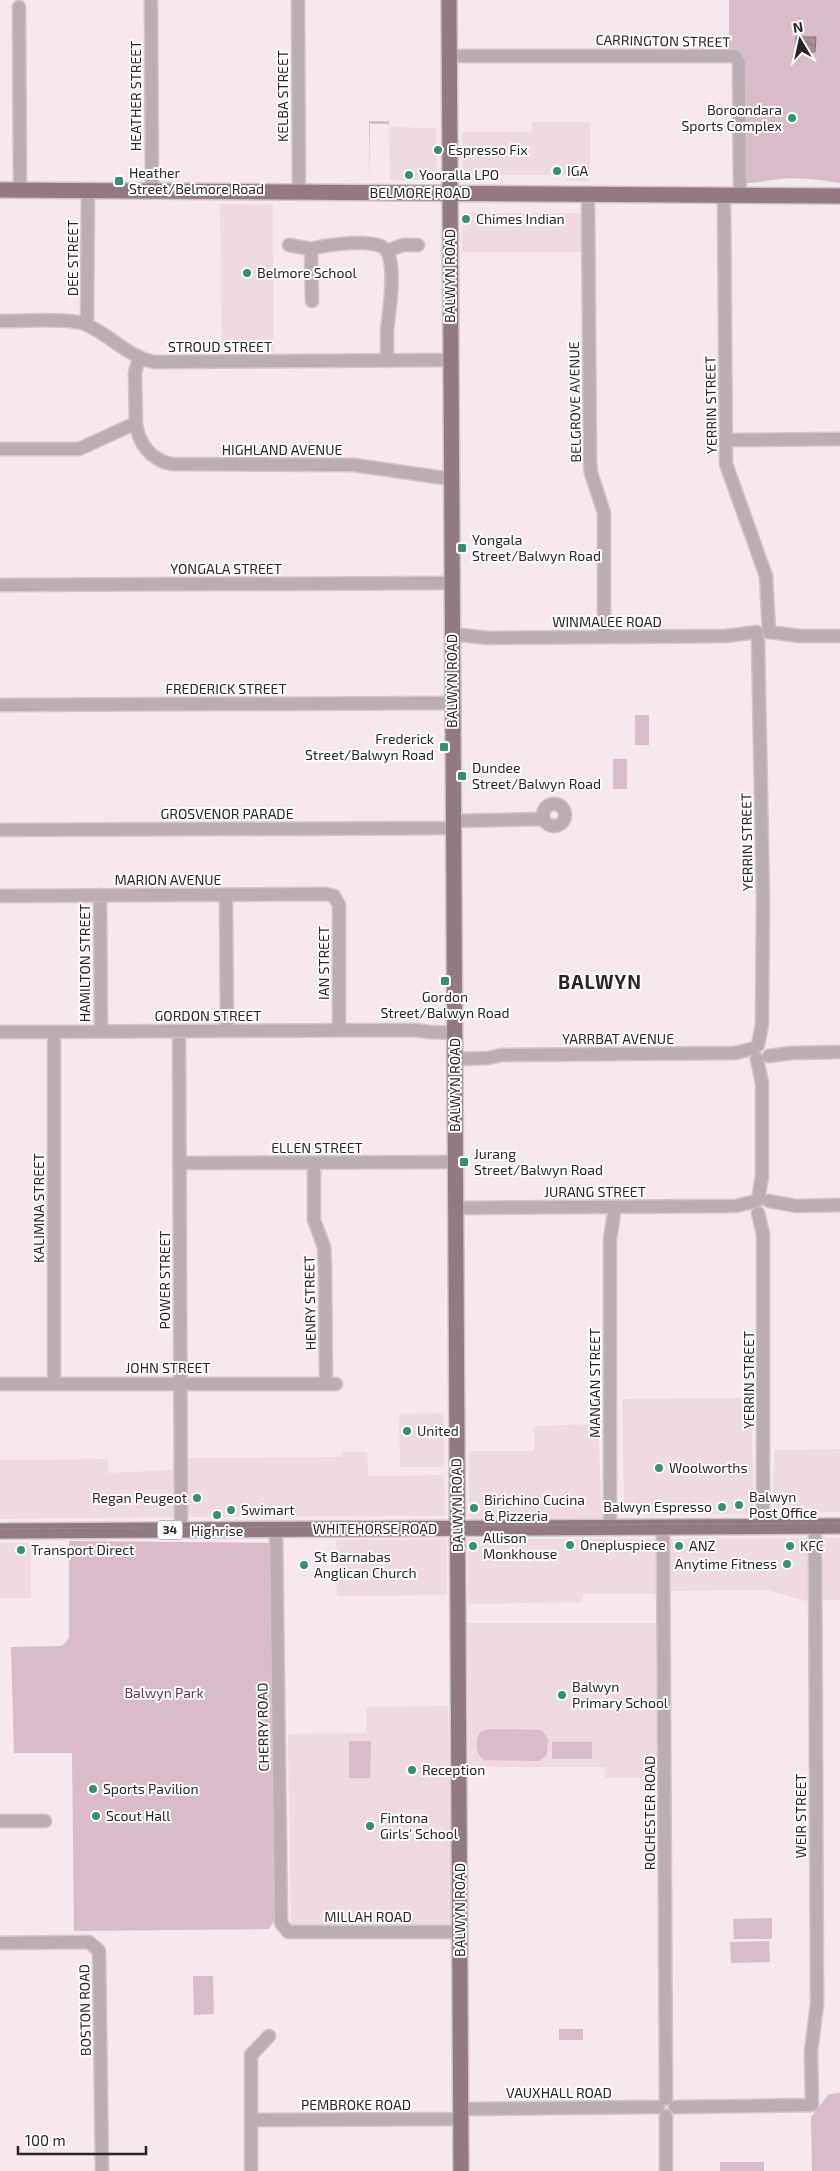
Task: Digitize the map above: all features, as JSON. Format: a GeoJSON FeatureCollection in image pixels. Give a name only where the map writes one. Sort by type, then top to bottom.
{"type":"FeatureCollection","features":[{"type":"Feature","properties":{"kind":"main road","name":"BALWYN ROAD"},"geometry":{"type":"LineString","coordinates":[[449,0],[461,2171]]}},
{"type":"Feature","properties":{"kind":"main road","name":"BELMORE ROAD"},"geometry":{"type":"LineString","coordinates":[[0,190],[840,196]]}},
{"type":"Feature","properties":{"kind":"main road","name":"WHITEHORSE ROAD"},"geometry":{"type":"LineString","coordinates":[[0,1531],[840,1526]]}},
{"type":"Feature","properties":{"kind":"street","name":"HEATHER STREET"},"geometry":{"type":"LineString","coordinates":[[151,0],[152,191]]}},
{"type":"Feature","properties":{"kind":"street","name":"KELBA STREET"},"geometry":{"type":"LineString","coordinates":[[298,0],[299,192]]}},
{"type":"Feature","properties":{"kind":"street"},"geometry":{"type":"LineString","coordinates":[[19,7],[20,190]]}},
{"type":"Feature","properties":{"kind":"street","name":"CARRINGTON STREET"},"geometry":{"type":"LineString","coordinates":[[450,56],[735,56],[739,64],[740,195]]}},
{"type":"Feature","properties":{"kind":"street","name":"DEE STREET"},"geometry":{"type":"LineString","coordinates":[[87,326],[88,191]]}},
{"type":"Feature","properties":{"kind":"street","name":"BELGROVE AVENUE"},"geometry":{"type":"LineString","coordinates":[[588,194],[590,462],[591,473],[604,513],[604,637]]}},
{"type":"Feature","properties":{"kind":"street","name":"YERRIN STREET"},"geometry":{"type":"LineString","coordinates":[[724,195],[727,468],[766,576],[767,608],[759,659],[763,900],[763,1526]]}},
{"type":"Feature","properties":{"kind":"street"},"geometry":{"type":"LineString","coordinates":[[289,245],[312,249],[325,245],[378,245],[387,251],[392,283],[389,310],[391,361]]}},
{"type":"Feature","properties":{"kind":"street"},"geometry":{"type":"LineString","coordinates":[[387,251],[402,245],[418,245]]}},
{"type":"Feature","properties":{"kind":"street"},"geometry":{"type":"LineString","coordinates":[[312,249],[312,301]]}},
{"type":"Feature","properties":{"kind":"street","name":"STROUD STREET"},"geometry":{"type":"LineString","coordinates":[[0,321],[68,321],[87,326],[139,357],[158,362],[450,360]]}},
{"type":"Feature","properties":{"kind":"street","name":"HIGHLAND AVENUE"},"geometry":{"type":"LineString","coordinates":[[139,357],[135,372],[136,423],[139,438],[149,452],[161,461],[172,464],[354,465],[451,479]]}},
{"type":"Feature","properties":{"kind":"street"},"geometry":{"type":"LineString","coordinates":[[0,449],[78,449],[136,423]]}},
{"type":"Feature","properties":{"kind":"street"},"geometry":{"type":"LineString","coordinates":[[726,440],[840,439]]}},
{"type":"Feature","properties":{"kind":"street","name":"YONGALA STREET"},"geometry":{"type":"LineString","coordinates":[[0,585],[452,583]]}},
{"type":"Feature","properties":{"kind":"street","name":"WINMALEE ROAD"},"geometry":{"type":"LineString","coordinates":[[452,638],[840,636]]}},
{"type":"Feature","properties":{"kind":"street","name":"FREDERICK STREET"},"geometry":{"type":"LineString","coordinates":[[0,705],[453,703]]}},
{"type":"Feature","properties":{"kind":"street","name":"GROSVENOR PARADE"},"geometry":{"type":"LineString","coordinates":[[0,830],[453,825],[544,819]]}},
{"type":"Feature","properties":{"kind":"street","name":"MARION AVENUE"},"geometry":{"type":"LineString","coordinates":[[0,896],[326,894],[335,897]]}},
{"type":"Feature","properties":{"kind":"street","name":"HAMILTON STREET"},"geometry":{"type":"LineString","coordinates":[[100,895],[101,1031]]}},
{"type":"Feature","properties":{"kind":"street"},"geometry":{"type":"LineString","coordinates":[[226,895],[227,1030]]}},
{"type":"Feature","properties":{"kind":"street","name":"IAN STREET"},"geometry":{"type":"LineString","coordinates":[[335,897],[339,905],[340,1030]]}},
{"type":"Feature","properties":{"kind":"street","name":"GORDON STREET"},"geometry":{"type":"LineString","coordinates":[[0,1032],[415,1030],[430,1026],[455,1029]]}},
{"type":"Feature","properties":{"kind":"street","name":"POWER STREET"},"geometry":{"type":"LineString","coordinates":[[179,1031],[181,1530]]}},
{"type":"Feature","properties":{"kind":"street","name":"KALIMNA STREET"},"geometry":{"type":"LineString","coordinates":[[54,1032],[54,1384]]}},
{"type":"Feature","properties":{"kind":"street","name":"YARRBAT AVENUE"},"geometry":{"type":"LineString","coordinates":[[455,1055],[488,1052],[502,1055],[840,1052]]}},
{"type":"Feature","properties":{"kind":"street","name":"HENRY STREET"},"geometry":{"type":"LineString","coordinates":[[314,1162],[314,1220],[325,1255],[331,1384]]}},
{"type":"Feature","properties":{"kind":"street","name":"ELLEN STREET"},"geometry":{"type":"LineString","coordinates":[[179,1163],[455,1162]]}},
{"type":"Feature","properties":{"kind":"street","name":"JURANG STREET"},"geometry":{"type":"LineString","coordinates":[[455,1208],[840,1206]]}},
{"type":"Feature","properties":{"kind":"street","name":"MANGAN STREET"},"geometry":{"type":"LineString","coordinates":[[610,1207],[610,1527]]}},
{"type":"Feature","properties":{"kind":"street","name":"JOHN STREET"},"geometry":{"type":"LineString","coordinates":[[0,1384],[331,1384]]}},
{"type":"Feature","properties":{"kind":"street","name":"WEIR STREET"},"geometry":{"type":"LineString","coordinates":[[812,2105],[810,2050],[817,2004],[815,1526]]}},
{"type":"Feature","properties":{"kind":"street","name":"ROCHESTER ROAD"},"geometry":{"type":"LineString","coordinates":[[663,1527],[666,2171]]}},
{"type":"Feature","properties":{"kind":"street","name":"CHERRY ROAD"},"geometry":{"type":"LineString","coordinates":[[276,1529],[281,1923]]}},
{"type":"Feature","properties":{"kind":"street"},"geometry":{"type":"LineString","coordinates":[[0,1821],[46,1821]]}},
{"type":"Feature","properties":{"kind":"street","name":"MILLAH ROAD"},"geometry":{"type":"LineString","coordinates":[[281,1923],[288,1932],[460,1932]]}},
{"type":"Feature","properties":{"kind":"street","name":"BOSTON ROAD"},"geometry":{"type":"LineString","coordinates":[[0,1943],[89,1942],[98,1951],[102,2171]]}},
{"type":"Feature","properties":{"kind":"street"},"geometry":{"type":"LineString","coordinates":[[251,2171],[251,2056],[269,2036]]}},
{"type":"Feature","properties":{"kind":"street","name":"VAUXHALL ROAD"},"geometry":{"type":"LineString","coordinates":[[461,2114],[666,2107],[812,2105]]}},
{"type":"Feature","properties":{"kind":"street","name":"PEMBROKE ROAD"},"geometry":{"type":"LineString","coordinates":[[251,2120],[461,2114]]}},
{"type":"Feature","properties":{"kind":"shaded area"},"geometry":{"type":"Polygon","coordinates":[[[532,122],[590,122],[590,181],[567,181],[566,175],[467,175],[463,171],[462,132],[532,132],[532,122]]]}},
{"type":"Feature","properties":{"kind":"shaded area"},"geometry":{"type":"Polygon","coordinates":[[[389,127],[436,128],[437,176],[433,180],[390,180],[389,127]]]}},
{"type":"Feature","properties":{"kind":"shaded area","name":"Belmore School"},"geometry":{"type":"Polygon","coordinates":[[[220,204],[273,205],[274,352],[222,352],[220,204]]]}},
{"type":"Feature","properties":{"kind":"shaded area"},"geometry":{"type":"Polygon","coordinates":[[[467,213],[581,213],[581,252],[462,252],[463,217],[467,213]]]}},
{"type":"Feature","properties":{"kind":"shaded area"},"geometry":{"type":"Polygon","coordinates":[[[751,1398],[754,1514],[624,1515],[622,1399],[751,1398]]]}},
{"type":"Feature","properties":{"kind":"shaded area"},"geometry":{"type":"Polygon","coordinates":[[[444,1413],[444,1467],[400,1467],[399,1414],[444,1413]]]}},
{"type":"Feature","properties":{"kind":"shaded area"},"geometry":{"type":"Polygon","coordinates":[[[598,1424],[602,1520],[469,1520],[469,1451],[534,1451],[534,1426],[598,1424]]]}},
{"type":"Feature","properties":{"kind":"shaded area"},"geometry":{"type":"Polygon","coordinates":[[[840,1449],[840,1512],[773,1513],[774,1450],[840,1449]]]}},
{"type":"Feature","properties":{"kind":"shaded area"},"geometry":{"type":"Polygon","coordinates":[[[342,1452],[367,1452],[368,1476],[444,1475],[445,1516],[188,1517],[187,1458],[341,1457],[342,1452]]]}},
{"type":"Feature","properties":{"kind":"shaded area"},"geometry":{"type":"Polygon","coordinates":[[[108,1459],[108,1473],[173,1470],[174,1517],[0,1519],[0,1460],[108,1459]]]}},
{"type":"Feature","properties":{"kind":"shaded area"},"geometry":{"type":"Polygon","coordinates":[[[840,1538],[840,1600],[806,1601],[767,1590],[671,1591],[671,1539],[840,1538]]]}},
{"type":"Feature","properties":{"kind":"shaded area"},"geometry":{"type":"Polygon","coordinates":[[[447,1539],[447,1595],[337,1596],[336,1540],[447,1539]]]}},
{"type":"Feature","properties":{"kind":"shaded area"},"geometry":{"type":"Polygon","coordinates":[[[468,1539],[657,1539],[657,1594],[583,1594],[582,1602],[468,1604],[468,1539]]]}},
{"type":"Feature","properties":{"kind":"shaded area"},"geometry":{"type":"Polygon","coordinates":[[[0,1543],[31,1543],[31,1598],[0,1598],[0,1543]]]}},
{"type":"Feature","properties":{"kind":"shaded area","name":"Balwyn Primary School"},"geometry":{"type":"Polygon","coordinates":[[[467,1623],[656,1623],[657,1778],[605,1778],[605,1767],[469,1767],[467,1623]]]}},
{"type":"Feature","properties":{"kind":"shaded area","name":"Fintona Girls' School"},"geometry":{"type":"Polygon","coordinates":[[[448,1706],[452,1925],[291,1928],[288,1734],[366,1733],[366,1707],[448,1706]]]}},
{"type":"Feature","properties":{"kind":"green space","name":"Boroondara Sports Complex"},"geometry":{"type":"Polygon","coordinates":[[[729,0],[840,0],[840,183],[795,178],[745,183],[743,58],[740,52],[729,50],[729,0]]]}},
{"type":"Feature","properties":{"kind":"green space"},"geometry":{"type":"Polygon","coordinates":[[[369,121],[389,121],[389,127],[388,124],[370,124],[369,180],[369,121]]]}},
{"type":"Feature","properties":{"kind":"green space"},"geometry":{"type":"Polygon","coordinates":[[[635,715],[649,715],[649,745],[635,745],[635,715]]]}},
{"type":"Feature","properties":{"kind":"green space"},"geometry":{"type":"Polygon","coordinates":[[[613,759],[627,759],[627,789],[613,789],[613,759]]]}},
{"type":"Feature","properties":{"kind":"green space","name":"Balwyn Park"},"geometry":{"type":"Polygon","coordinates":[[[69,1541],[273,1543],[276,1918],[269,1929],[74,1931],[72,1753],[14,1753],[11,1647],[62,1646],[69,1638],[69,1541]]]}},
{"type":"Feature","properties":{"kind":"green space"},"geometry":{"type":"Polygon","coordinates":[[[488,1729],[542,1730],[548,1739],[547,1755],[539,1761],[484,1760],[477,1751],[478,1735],[480,1732],[488,1729]]]}},
{"type":"Feature","properties":{"kind":"green space"},"geometry":{"type":"Polygon","coordinates":[[[349,1741],[371,1741],[370,1778],[349,1778],[349,1741]]]}},
{"type":"Feature","properties":{"kind":"green space"},"geometry":{"type":"Polygon","coordinates":[[[552,1742],[592,1742],[592,1759],[552,1759],[552,1742]]]}},
{"type":"Feature","properties":{"kind":"green space"},"geometry":{"type":"Polygon","coordinates":[[[772,1918],[772,1939],[734,1939],[733,1919],[772,1918]]]}},
{"type":"Feature","properties":{"kind":"green space"},"geometry":{"type":"Polygon","coordinates":[[[769,1941],[770,1962],[731,1963],[730,1942],[769,1941]]]}},
{"type":"Feature","properties":{"kind":"green space"},"geometry":{"type":"Polygon","coordinates":[[[193,1976],[213,1976],[214,2014],[194,2015],[193,1976]]]}},
{"type":"Feature","properties":{"kind":"green space"},"geometry":{"type":"Polygon","coordinates":[[[559,2029],[583,2029],[583,2040],[559,2040],[559,2029]]]}},
{"type":"Feature","properties":{"kind":"green space"},"geometry":{"type":"Polygon","coordinates":[[[840,2093],[840,2171],[812,2171],[811,2117],[829,2094],[840,2093]]]}},
{"type":"Feature","properties":{"kind":"green space"},"geometry":{"type":"Polygon","coordinates":[[[720,2162],[764,2162],[764,2171],[720,2171],[720,2162]]]}},
{"type":"Feature","properties":{"kind":"water"},"geometry":{"type":"Polygon","coordinates":[[[796,37],[816,37],[815,52],[796,51],[796,37]]]}},
{"type":"Feature","properties":{"kind":"tram line"},"geometry":{"type":"LineString","coordinates":[[0,1529],[840,1523]]}},
{"type":"Feature","properties":{"kind":"place","name":"Boroondara Sports Complex"},"geometry":{"type":"Point","coordinates":[792,118]}},
{"type":"Feature","properties":{"kind":"place","name":"Espresso Fix"},"geometry":{"type":"Point","coordinates":[438,150]}},
{"type":"Feature","properties":{"kind":"place","name":"IGA"},"geometry":{"type":"Point","coordinates":[557,171]}},
{"type":"Feature","properties":{"kind":"place","name":"Yooralla LPO"},"geometry":{"type":"Point","coordinates":[409,175]}},
{"type":"Feature","properties":{"kind":"place","name":"Heather Street/Belmore Road"},"geometry":{"type":"Point","coordinates":[119,181]}},
{"type":"Feature","properties":{"kind":"place","name":"Chimes Indian"},"geometry":{"type":"Point","coordinates":[466,219]}},
{"type":"Feature","properties":{"kind":"place","name":"Belmore School"},"geometry":{"type":"Point","coordinates":[247,273]}},
{"type":"Feature","properties":{"kind":"place","name":"Yongala Street/Balwyn Road"},"geometry":{"type":"Point","coordinates":[462,548]}},
{"type":"Feature","properties":{"kind":"place","name":"Frederick Street/Balwyn Road"},"geometry":{"type":"Point","coordinates":[444,747]}},
{"type":"Feature","properties":{"kind":"place","name":"Dundee Street/Balwyn Road"},"geometry":{"type":"Point","coordinates":[462,776]}},
{"type":"Feature","properties":{"kind":"place","name":"Gordon Street/Balwyn Road"},"geometry":{"type":"Point","coordinates":[445,981]}},
{"type":"Feature","properties":{"kind":"place","name":"Jurang Street/Balwyn Road"},"geometry":{"type":"Point","coordinates":[464,1162]}},
{"type":"Feature","properties":{"kind":"place","name":"United"},"geometry":{"type":"Point","coordinates":[407,1431]}},
{"type":"Feature","properties":{"kind":"place","name":"Woolworths"},"geometry":{"type":"Point","coordinates":[659,1468]}},
{"type":"Feature","properties":{"kind":"place","name":"Regan Peugeot"},"geometry":{"type":"Point","coordinates":[197,1498]}},
{"type":"Feature","properties":{"kind":"place","name":"Balwyn Post Office"},"geometry":{"type":"Point","coordinates":[739,1505]}},
{"type":"Feature","properties":{"kind":"place","name":"Balwyn Espresso"},"geometry":{"type":"Point","coordinates":[722,1507]}},
{"type":"Feature","properties":{"kind":"place","name":"Birichino Cucina & Pizzeria"},"geometry":{"type":"Point","coordinates":[474,1508]}},
{"type":"Feature","properties":{"kind":"place","name":"Swimart"},"geometry":{"type":"Point","coordinates":[231,1510]}},
{"type":"Feature","properties":{"kind":"place","name":"Highrise"},"geometry":{"type":"Point","coordinates":[217,1515]}},
{"type":"Feature","properties":{"kind":"place","name":"Onepluspiece"},"geometry":{"type":"Point","coordinates":[570,1545]}},
{"type":"Feature","properties":{"kind":"place","name":"Allison Monkhouse"},"geometry":{"type":"Point","coordinates":[473,1546]}},
{"type":"Feature","properties":{"kind":"place","name":"ANZ"},"geometry":{"type":"Point","coordinates":[679,1546]}},
{"type":"Feature","properties":{"kind":"place","name":"KFC"},"geometry":{"type":"Point","coordinates":[790,1546]}},
{"type":"Feature","properties":{"kind":"place","name":"Transport Direct"},"geometry":{"type":"Point","coordinates":[21,1550]}},
{"type":"Feature","properties":{"kind":"place","name":"Anytime Fitness"},"geometry":{"type":"Point","coordinates":[787,1564]}},
{"type":"Feature","properties":{"kind":"place","name":"St Barnabas Anglican Church"},"geometry":{"type":"Point","coordinates":[304,1565]}},
{"type":"Feature","properties":{"kind":"place","name":"Balwyn Primary School"},"geometry":{"type":"Point","coordinates":[562,1695]}},
{"type":"Feature","properties":{"kind":"place","name":"Reception"},"geometry":{"type":"Point","coordinates":[412,1770]}},
{"type":"Feature","properties":{"kind":"place","name":"Sports Pavilion"},"geometry":{"type":"Point","coordinates":[93,1789]}},
{"type":"Feature","properties":{"kind":"place","name":"Scout Hall"},"geometry":{"type":"Point","coordinates":[96,1816]}},
{"type":"Feature","properties":{"kind":"place","name":"Fintona Girls' School"},"geometry":{"type":"Point","coordinates":[370,1826]}},
{"type":"Feature","properties":{"kind":"district","name":"BALWYN"},"geometry":{"type":"Point","coordinates":[600,982]}}]}
